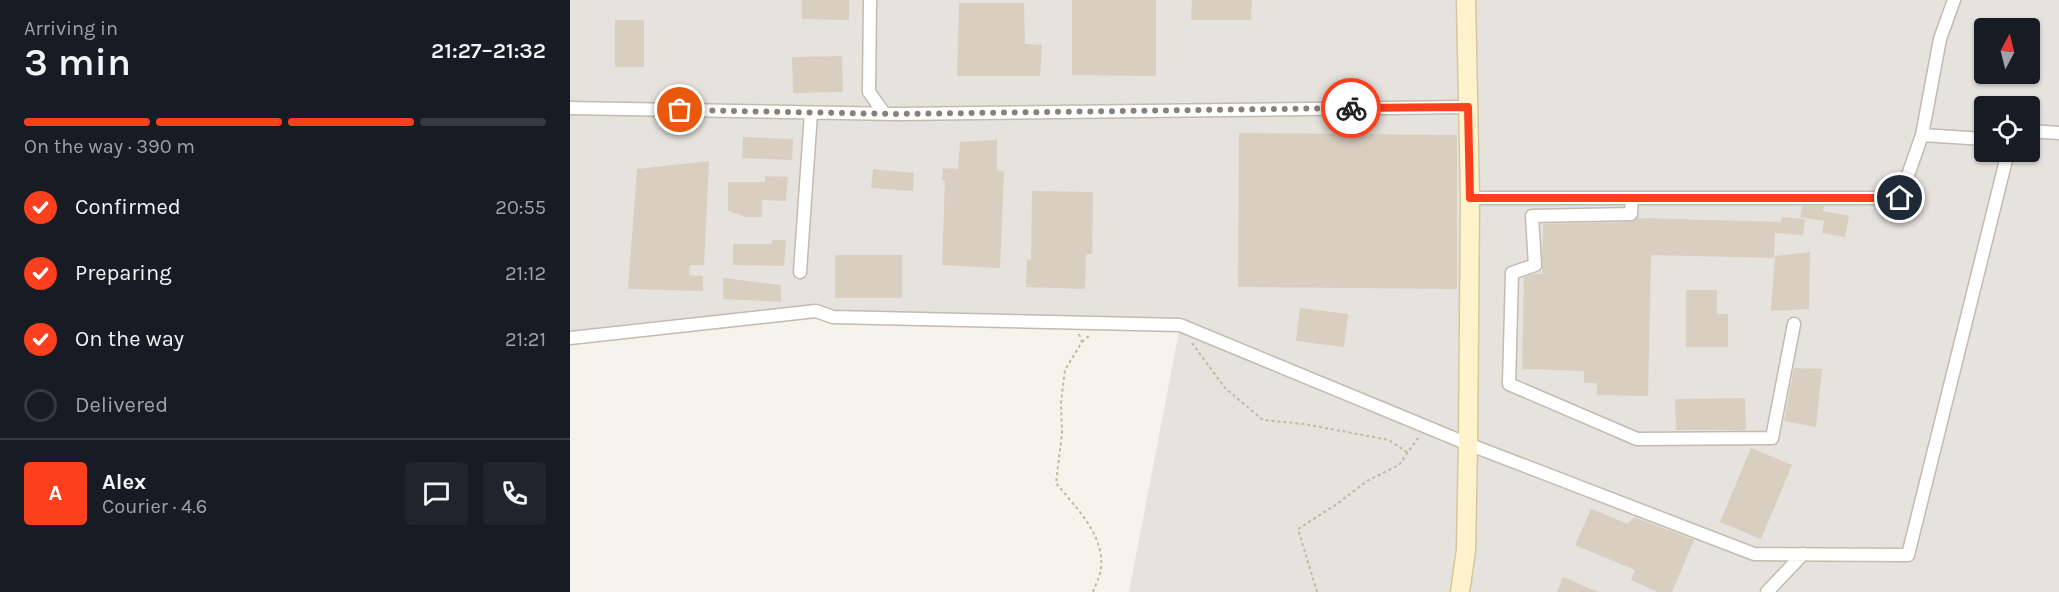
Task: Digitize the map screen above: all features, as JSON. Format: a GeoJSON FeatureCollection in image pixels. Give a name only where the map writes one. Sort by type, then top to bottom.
{"type":"FeatureCollection","features":[{"type":"Feature","properties":{"kind":"main road"},"geometry":{"type":"LineString","coordinates":[[1460,592],[1466,550],[1470,198],[1466,0]]}},
{"type":"Feature","properties":{"kind":"street"},"geometry":{"type":"LineString","coordinates":[[870,0],[870,92],[884,113]]}},
{"type":"Feature","properties":{"kind":"street"},"geometry":{"type":"LineString","coordinates":[[1470,198],[1900,198],[1922,135],[1940,39],[1954,0]]}},
{"type":"Feature","properties":{"kind":"street"},"geometry":{"type":"LineString","coordinates":[[570,108],[884,113],[1468,107]]}},
{"type":"Feature","properties":{"kind":"street"},"geometry":{"type":"LineString","coordinates":[[800,272],[811,113]]}},
{"type":"Feature","properties":{"kind":"street"},"geometry":{"type":"LineString","coordinates":[[2040,132],[2059,133]]}},
{"type":"Feature","properties":{"kind":"street"},"geometry":{"type":"LineString","coordinates":[[1922,135],[1974,138]]}},
{"type":"Feature","properties":{"kind":"street"},"geometry":{"type":"LineString","coordinates":[[570,338],[816,310],[833,317],[1180,325],[1467,444],[1754,554],[1908,555],[2006,162]]}},
{"type":"Feature","properties":{"kind":"street"},"geometry":{"type":"LineString","coordinates":[[1632,198],[1631,214],[1532,216],[1535,266],[1512,273],[1509,384],[1637,439],[1772,438],[1794,324]]}},
{"type":"Feature","properties":{"kind":"street"},"geometry":{"type":"LineString","coordinates":[[1767,592],[1803,554]]}},
{"type":"Feature","properties":{"kind":"path"},"geometry":{"type":"LineString","coordinates":[[1075,323],[1082,342],[1065,369],[1061,402],[1062,433],[1056,483],[1079,510],[1099,540],[1101,570],[1093,592]]}},
{"type":"Feature","properties":{"kind":"path"},"geometry":{"type":"LineString","coordinates":[[1180,325],[1225,388],[1263,420],[1304,424],[1389,440],[1408,453]]}},
{"type":"Feature","properties":{"kind":"path"},"geometry":{"type":"LineString","coordinates":[[1317,592],[1298,529],[1367,481],[1399,465],[1426,427]]}},
{"type":"Feature","properties":{"kind":"shaded area"},"geometry":{"type":"Polygon","coordinates":[[[570,0],[2059,0],[2059,592],[1129,592],[1180,326],[816,311],[570,338],[570,0]]]}},
{"type":"Feature","properties":{"kind":"building"},"geometry":{"type":"Polygon","coordinates":[[[802,0],[849,0],[849,20],[802,19],[802,0]]]}},
{"type":"Feature","properties":{"kind":"building"},"geometry":{"type":"Polygon","coordinates":[[[1072,0],[1156,0],[1156,76],[1072,75],[1072,0]]]}},
{"type":"Feature","properties":{"kind":"building"},"geometry":{"type":"Polygon","coordinates":[[[1192,0],[1252,0],[1251,20],[1191,20],[1192,0]]]}},
{"type":"Feature","properties":{"kind":"building"},"geometry":{"type":"Polygon","coordinates":[[[959,3],[1024,3],[1025,44],[1042,45],[1040,76],[957,76],[959,3]]]}},
{"type":"Feature","properties":{"kind":"building"},"geometry":{"type":"Polygon","coordinates":[[[615,20],[644,20],[644,67],[615,67],[615,20]]]}},
{"type":"Feature","properties":{"kind":"building"},"geometry":{"type":"Polygon","coordinates":[[[842,56],[843,92],[793,93],[792,57],[842,56]]]}},
{"type":"Feature","properties":{"kind":"building"},"geometry":{"type":"Polygon","coordinates":[[[1239,133],[1457,135],[1457,289],[1238,287],[1239,133]]]}},
{"type":"Feature","properties":{"kind":"building"},"geometry":{"type":"Polygon","coordinates":[[[743,137],[793,139],[792,160],[742,158],[743,137]]]}},
{"type":"Feature","properties":{"kind":"building"},"geometry":{"type":"Polygon","coordinates":[[[997,140],[997,170],[1004,171],[1000,268],[942,265],[945,180],[942,180],[943,168],[958,169],[960,142],[997,140]]]}},
{"type":"Feature","properties":{"kind":"building"},"geometry":{"type":"Polygon","coordinates":[[[709,161],[704,265],[690,265],[689,275],[703,276],[703,291],[628,289],[637,169],[709,161]]]}},
{"type":"Feature","properties":{"kind":"building"},"geometry":{"type":"Polygon","coordinates":[[[873,169],[914,173],[913,191],[871,188],[873,169]]]}},
{"type":"Feature","properties":{"kind":"building"},"geometry":{"type":"Polygon","coordinates":[[[765,176],[788,177],[786,201],[762,200],[762,217],[746,217],[728,211],[728,182],[765,182],[765,176]]]}},
{"type":"Feature","properties":{"kind":"building"},"geometry":{"type":"Polygon","coordinates":[[[1032,191],[1093,192],[1092,254],[1086,254],[1085,289],[1026,287],[1027,259],[1031,260],[1032,191]]]}},
{"type":"Feature","properties":{"kind":"building"},"geometry":{"type":"Polygon","coordinates":[[[1802,206],[1824,206],[1823,211],[1849,216],[1845,237],[1822,233],[1824,221],[1800,217],[1802,206]]]}},
{"type":"Feature","properties":{"kind":"building"},"geometry":{"type":"Polygon","coordinates":[[[1782,217],[1805,219],[1803,235],[1775,233],[1774,258],[1651,255],[1648,396],[1597,395],[1597,383],[1584,383],[1584,371],[1522,369],[1524,277],[1542,274],[1543,224],[1631,222],[1638,218],[1781,222],[1782,217]]]}},
{"type":"Feature","properties":{"kind":"building"},"geometry":{"type":"Polygon","coordinates":[[[772,240],[786,240],[784,266],[733,265],[733,244],[772,244],[772,240]]]}},
{"type":"Feature","properties":{"kind":"building"},"geometry":{"type":"Polygon","coordinates":[[[1810,252],[1809,309],[1771,311],[1775,256],[1810,252]]]}},
{"type":"Feature","properties":{"kind":"building"},"geometry":{"type":"Polygon","coordinates":[[[835,255],[902,255],[902,298],[835,298],[835,255]]]}},
{"type":"Feature","properties":{"kind":"building"},"geometry":{"type":"Polygon","coordinates":[[[723,278],[781,285],[781,302],[723,299],[723,278]]]}},
{"type":"Feature","properties":{"kind":"building"},"geometry":{"type":"Polygon","coordinates":[[[1686,290],[1717,290],[1717,314],[1728,314],[1728,347],[1686,347],[1686,290]]]}},
{"type":"Feature","properties":{"kind":"building"},"geometry":{"type":"Polygon","coordinates":[[[1300,308],[1348,314],[1344,347],[1296,341],[1300,308]]]}},
{"type":"Feature","properties":{"kind":"building"},"geometry":{"type":"Polygon","coordinates":[[[1794,368],[1822,369],[1816,427],[1784,421],[1794,368]]]}},
{"type":"Feature","properties":{"kind":"building"},"geometry":{"type":"Polygon","coordinates":[[[1745,398],[1746,430],[1676,430],[1675,399],[1745,398]]]}},
{"type":"Feature","properties":{"kind":"building"},"geometry":{"type":"Polygon","coordinates":[[[1751,448],[1792,465],[1761,539],[1720,522],[1751,448]]]}},
{"type":"Feature","properties":{"kind":"building"},"geometry":{"type":"Polygon","coordinates":[[[1591,509],[1628,524],[1634,517],[1694,540],[1672,592],[1658,592],[1631,580],[1635,570],[1575,545],[1591,509]]]}},
{"type":"Feature","properties":{"kind":"building"},"geometry":{"type":"Polygon","coordinates":[[[1563,577],[1598,592],[1557,592],[1563,577]]]}},
{"type":"Feature","properties":{"kind":"way so far"},"geometry":{"type":"LineString","coordinates":[[680,110],[897,114],[1351,108]]}},
{"type":"Feature","properties":{"kind":"route"},"geometry":{"type":"LineString","coordinates":[[1351,108],[1468,107],[1470,198],[1900,198]]}}]}
